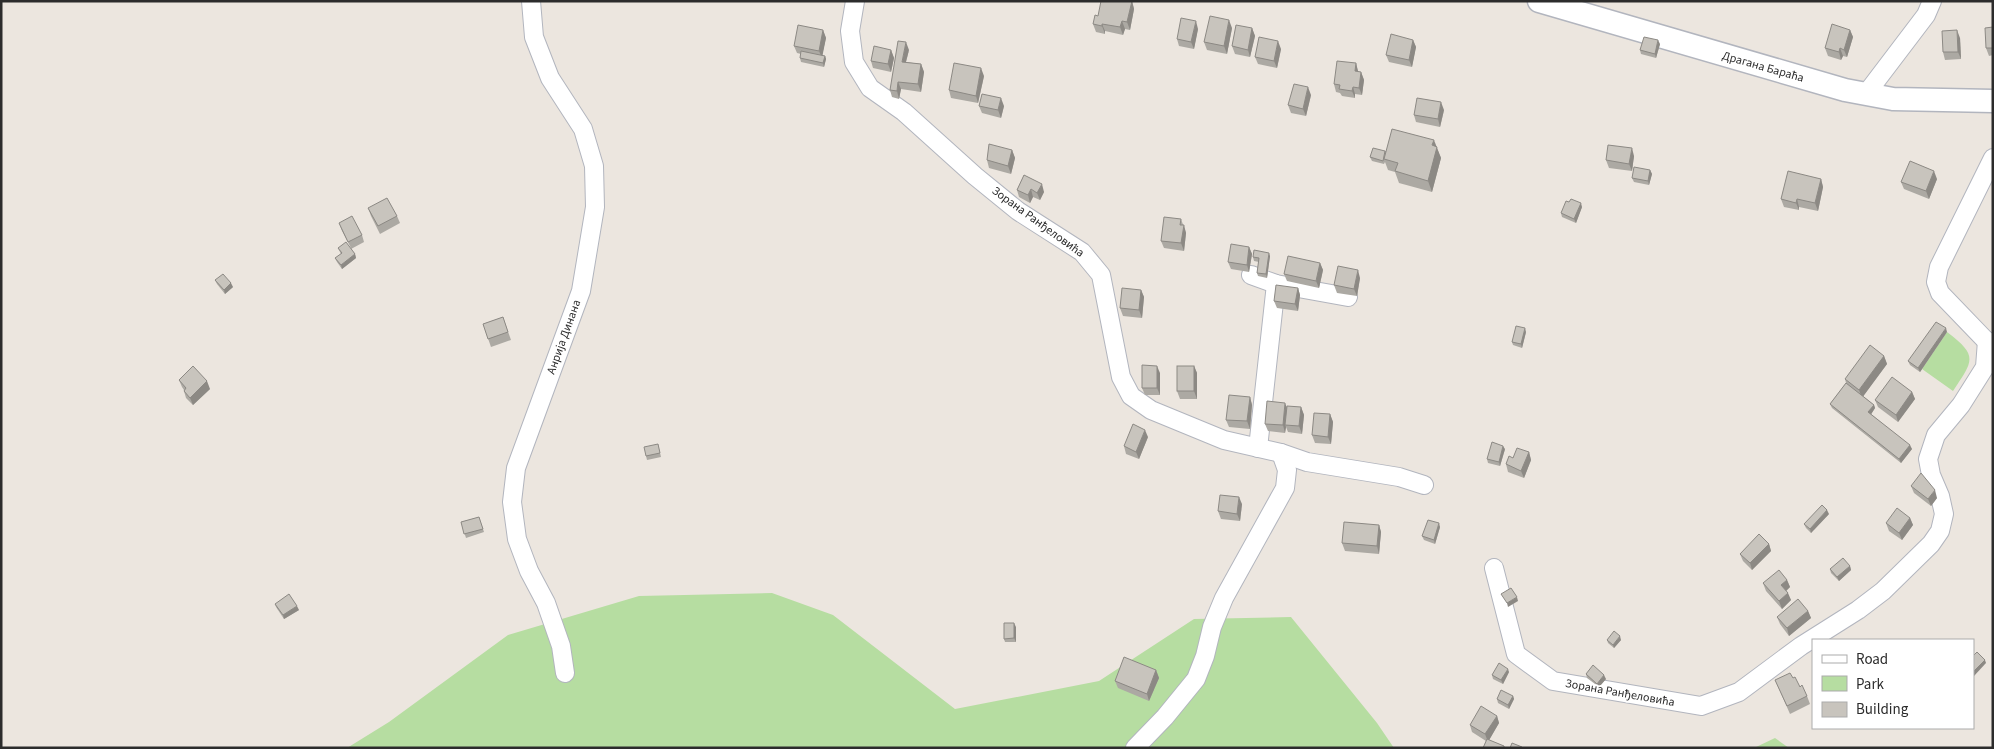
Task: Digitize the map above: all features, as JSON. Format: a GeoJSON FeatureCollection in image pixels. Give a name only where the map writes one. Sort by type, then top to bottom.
{"type":"FeatureCollection","features":[{"type":"Feature","properties":{"kind":"street","name":"Анрија Динана"},"geometry":{"type":"LineString","coordinates":[[531,1],[534,36],[550,78],[583,129],[594,166],[595,207],[581,291],[516,468],[512,502],[517,539],[529,571],[546,603],[562,646],[565,674]]}},
{"type":"Feature","properties":{"kind":"street","name":"Зорана Ранђеловића"},"geometry":{"type":"LineString","coordinates":[[855,1],[850,31],[854,62],[870,88],[904,112],[975,176],[1018,211],[1082,252],[1101,275],[1121,377],[1131,396],[1150,410],[1224,440],[1281,453],[1307,462],[1399,477],[1424,485]]}},
{"type":"Feature","properties":{"kind":"street","name":"Драгана Бараћа"},"geometry":{"type":"LineString","coordinates":[[1539,1],[1794,76],[1866,94],[1893,99],[1993,101]]}},
{"type":"Feature","properties":{"kind":"street"},"geometry":{"type":"LineString","coordinates":[[1866,94],[1926,15],[1932,1]]}},
{"type":"Feature","properties":{"kind":"street"},"geometry":{"type":"LineString","coordinates":[[1990,345],[1940,293],[1936,282],[1939,267],[1993,158]]}},
{"type":"Feature","properties":{"kind":"street"},"geometry":{"type":"LineString","coordinates":[[1251,275],[1276,284],[1348,297]]}},
{"type":"Feature","properties":{"kind":"street"},"geometry":{"type":"LineString","coordinates":[[1258,448],[1276,284]]}},
{"type":"Feature","properties":{"kind":"street","name":"Зорана Ранђеловића"},"geometry":{"type":"LineString","coordinates":[[1812,639],[1858,610],[1883,591],[1932,544],[1940,532],[1944,514],[1940,496],[1931,475],[1928,459],[1936,435],[1961,405],[1985,367],[1990,345]]}},
{"type":"Feature","properties":{"kind":"street"},"geometry":{"type":"LineString","coordinates":[[1135,748],[1165,717],[1196,679],[1205,656],[1212,627],[1224,598],[1285,488],[1287,470],[1281,453]]}},
{"type":"Feature","properties":{"kind":"street","name":"Зорана Ранђеловића"},"geometry":{"type":"LineString","coordinates":[[1494,568],[1516,654],[1553,681],[1700,706],[1739,692],[1812,639]]}},
{"type":"Feature","properties":{"kind":"green space"},"geometry":{"type":"Polygon","coordinates":[[[1947,332],[1964,347],[1970,359],[1965,372],[1953,391],[1922,369],[1947,332]]]}},
{"type":"Feature","properties":{"kind":"green space"},"geometry":{"type":"Polygon","coordinates":[[[772,593],[833,615],[955,709],[1099,681],[1194,619],[1291,617],[1377,723],[1394,748],[347,748],[389,722],[508,635],[639,596],[772,593]]]}},
{"type":"Feature","properties":{"kind":"green space"},"geometry":{"type":"Polygon","coordinates":[[[1775,738],[1789,748],[1754,748],[1775,738]]]}},
{"type":"Feature","properties":{"kind":"building"},"geometry":{"type":"Polygon","coordinates":[[[1101,1],[1132,1],[1127,22],[1122,21],[1120,27],[1093,24],[1095,15],[1098,16],[1101,1]]]}},
{"type":"Feature","properties":{"kind":"building"},"geometry":{"type":"Polygon","coordinates":[[[1210,16],[1229,20],[1224,46],[1204,42],[1210,16]]]}},
{"type":"Feature","properties":{"kind":"building"},"geometry":{"type":"Polygon","coordinates":[[[1181,18],[1196,21],[1191,42],[1177,39],[1181,18]]]}},
{"type":"Feature","properties":{"kind":"building"},"geometry":{"type":"Polygon","coordinates":[[[1832,24],[1850,30],[1844,50],[1840,48],[1839,52],[1825,48],[1832,24]]]}},
{"type":"Feature","properties":{"kind":"building"},"geometry":{"type":"Polygon","coordinates":[[[798,25],[823,30],[819,51],[794,46],[798,25]]]}},
{"type":"Feature","properties":{"kind":"building"},"geometry":{"type":"Polygon","coordinates":[[[1236,25],[1252,28],[1248,50],[1232,46],[1236,25]]]}},
{"type":"Feature","properties":{"kind":"building"},"geometry":{"type":"Polygon","coordinates":[[[1993,27],[1993,48],[1986,48],[1985,28],[1993,27]]]}},
{"type":"Feature","properties":{"kind":"building"},"geometry":{"type":"Polygon","coordinates":[[[1957,30],[1958,52],[1943,52],[1942,31],[1957,30]]]}},
{"type":"Feature","properties":{"kind":"building"},"geometry":{"type":"Polygon","coordinates":[[[1391,34],[1413,40],[1409,60],[1386,55],[1391,34]]]}},
{"type":"Feature","properties":{"kind":"building"},"geometry":{"type":"Polygon","coordinates":[[[1259,37],[1278,41],[1274,61],[1255,57],[1259,37]]]}},
{"type":"Feature","properties":{"kind":"building"},"geometry":{"type":"Polygon","coordinates":[[[1644,37],[1658,40],[1655,54],[1640,50],[1644,37]]]}},
{"type":"Feature","properties":{"kind":"building"},"geometry":{"type":"Polygon","coordinates":[[[898,41],[906,42],[902,62],[921,64],[918,84],[898,82],[897,91],[890,90],[898,41]]]}},
{"type":"Feature","properties":{"kind":"building"},"geometry":{"type":"Polygon","coordinates":[[[874,46],[891,50],[888,64],[871,61],[874,46]]]}},
{"type":"Feature","properties":{"kind":"building"},"geometry":{"type":"Polygon","coordinates":[[[801,51],[825,56],[823,63],[800,58],[801,51]]]}},
{"type":"Feature","properties":{"kind":"building"},"geometry":{"type":"Polygon","coordinates":[[[1337,61],[1356,63],[1355,71],[1361,72],[1359,88],[1353,87],[1352,91],[1339,89],[1340,85],[1334,84],[1337,61]]]}},
{"type":"Feature","properties":{"kind":"building"},"geometry":{"type":"Polygon","coordinates":[[[954,63],[981,68],[976,96],[949,90],[954,63]]]}},
{"type":"Feature","properties":{"kind":"building"},"geometry":{"type":"Polygon","coordinates":[[[1294,84],[1308,87],[1303,109],[1288,105],[1294,84]]]}},
{"type":"Feature","properties":{"kind":"building"},"geometry":{"type":"Polygon","coordinates":[[[982,94],[1001,98],[998,110],[979,106],[982,94]]]}},
{"type":"Feature","properties":{"kind":"building"},"geometry":{"type":"Polygon","coordinates":[[[1417,98],[1441,102],[1438,119],[1414,115],[1417,98]]]}},
{"type":"Feature","properties":{"kind":"building"},"geometry":{"type":"Polygon","coordinates":[[[1392,129],[1434,140],[1432,145],[1437,147],[1428,181],[1395,171],[1398,163],[1384,159],[1392,129]]]}},
{"type":"Feature","properties":{"kind":"building"},"geometry":{"type":"Polygon","coordinates":[[[989,144],[1012,150],[1008,166],[987,160],[989,144]]]}},
{"type":"Feature","properties":{"kind":"building"},"geometry":{"type":"Polygon","coordinates":[[[1608,145],[1632,148],[1629,164],[1606,160],[1608,145]]]}},
{"type":"Feature","properties":{"kind":"building"},"geometry":{"type":"Polygon","coordinates":[[[1373,148],[1385,151],[1383,161],[1370,157],[1373,148]]]}},
{"type":"Feature","properties":{"kind":"building"},"geometry":{"type":"Polygon","coordinates":[[[1910,161],[1934,171],[1926,191],[1901,182],[1910,161]]]}},
{"type":"Feature","properties":{"kind":"building"},"geometry":{"type":"Polygon","coordinates":[[[1634,167],[1650,170],[1648,181],[1632,178],[1634,167]]]}},
{"type":"Feature","properties":{"kind":"building"},"geometry":{"type":"Polygon","coordinates":[[[1788,171],[1821,179],[1815,203],[1797,199],[1796,203],[1781,199],[1788,171]]]}},
{"type":"Feature","properties":{"kind":"building"},"geometry":{"type":"Polygon","coordinates":[[[1024,175],[1042,184],[1037,193],[1031,189],[1028,195],[1017,190],[1024,175]]]}},
{"type":"Feature","properties":{"kind":"building"},"geometry":{"type":"Polygon","coordinates":[[[387,198],[397,216],[378,226],[368,208],[387,198]]]}},
{"type":"Feature","properties":{"kind":"building"},"geometry":{"type":"Polygon","coordinates":[[[1571,199],[1581,203],[1574,219],[1561,213],[1566,201],[1569,202],[1571,199]]]}},
{"type":"Feature","properties":{"kind":"building"},"geometry":{"type":"Polygon","coordinates":[[[352,216],[362,235],[348,242],[339,223],[352,216]]]}},
{"type":"Feature","properties":{"kind":"building"},"geometry":{"type":"Polygon","coordinates":[[[1164,217],[1181,219],[1180,225],[1184,225],[1181,243],[1161,241],[1164,217]]]}},
{"type":"Feature","properties":{"kind":"building"},"geometry":{"type":"Polygon","coordinates":[[[346,242],[355,254],[341,265],[335,258],[342,253],[338,248],[346,242]]]}},
{"type":"Feature","properties":{"kind":"building"},"geometry":{"type":"Polygon","coordinates":[[[1231,244],[1249,247],[1247,265],[1228,262],[1231,244]]]}},
{"type":"Feature","properties":{"kind":"building"},"geometry":{"type":"Polygon","coordinates":[[[1254,250],[1269,253],[1266,274],[1257,273],[1259,258],[1253,257],[1254,250]]]}},
{"type":"Feature","properties":{"kind":"building"},"geometry":{"type":"Polygon","coordinates":[[[1288,256],[1320,263],[1316,281],[1284,274],[1288,256]]]}},
{"type":"Feature","properties":{"kind":"building"},"geometry":{"type":"Polygon","coordinates":[[[1338,266],[1358,270],[1354,289],[1334,285],[1338,266]]]}},
{"type":"Feature","properties":{"kind":"building"},"geometry":{"type":"Polygon","coordinates":[[[223,274],[231,283],[224,290],[215,280],[223,274]]]}},
{"type":"Feature","properties":{"kind":"building"},"geometry":{"type":"Polygon","coordinates":[[[1276,285],[1298,288],[1295,304],[1274,301],[1276,285]]]}},
{"type":"Feature","properties":{"kind":"building"},"geometry":{"type":"Polygon","coordinates":[[[1122,288],[1141,290],[1139,310],[1120,308],[1122,288]]]}},
{"type":"Feature","properties":{"kind":"building"},"geometry":{"type":"Polygon","coordinates":[[[503,317],[508,332],[488,339],[483,324],[503,317]]]}},
{"type":"Feature","properties":{"kind":"building"},"geometry":{"type":"Polygon","coordinates":[[[1936,322],[1946,328],[1918,368],[1908,361],[1936,322]]]}},
{"type":"Feature","properties":{"kind":"building"},"geometry":{"type":"Polygon","coordinates":[[[1516,326],[1525,328],[1521,344],[1512,342],[1516,326]]]}},
{"type":"Feature","properties":{"kind":"building"},"geometry":{"type":"Polygon","coordinates":[[[1870,345],[1884,356],[1859,390],[1845,379],[1870,345]]]}},
{"type":"Feature","properties":{"kind":"building"},"geometry":{"type":"Polygon","coordinates":[[[1142,365],[1157,366],[1157,388],[1142,388],[1142,365]]]}},
{"type":"Feature","properties":{"kind":"building"},"geometry":{"type":"Polygon","coordinates":[[[193,366],[207,381],[190,398],[184,391],[186,388],[179,380],[193,366]]]}},
{"type":"Feature","properties":{"kind":"building"},"geometry":{"type":"Polygon","coordinates":[[[1177,366],[1194,366],[1194,391],[1177,391],[1177,366]]]}},
{"type":"Feature","properties":{"kind":"building"},"geometry":{"type":"Polygon","coordinates":[[[1892,377],[1912,392],[1896,415],[1875,400],[1892,377]]]}},
{"type":"Feature","properties":{"kind":"building"},"geometry":{"type":"Polygon","coordinates":[[[1846,383],[1874,405],[1868,412],[1910,445],[1899,459],[1830,404],[1846,383]]]}},
{"type":"Feature","properties":{"kind":"building"},"geometry":{"type":"Polygon","coordinates":[[[1229,395],[1250,397],[1247,421],[1226,420],[1229,395]]]}},
{"type":"Feature","properties":{"kind":"building"},"geometry":{"type":"Polygon","coordinates":[[[1267,401],[1285,403],[1283,425],[1265,424],[1267,401]]]}},
{"type":"Feature","properties":{"kind":"building"},"geometry":{"type":"Polygon","coordinates":[[[1287,406],[1301,407],[1299,426],[1285,425],[1287,406]]]}},
{"type":"Feature","properties":{"kind":"building"},"geometry":{"type":"Polygon","coordinates":[[[1314,413],[1330,414],[1328,437],[1312,435],[1314,413]]]}},
{"type":"Feature","properties":{"kind":"building"},"geometry":{"type":"Polygon","coordinates":[[[1133,424],[1145,430],[1136,452],[1124,446],[1133,424]]]}},
{"type":"Feature","properties":{"kind":"building"},"geometry":{"type":"Polygon","coordinates":[[[1492,442],[1503,446],[1499,462],[1487,459],[1492,442]]]}},
{"type":"Feature","properties":{"kind":"building"},"geometry":{"type":"Polygon","coordinates":[[[658,444],[660,453],[646,456],[644,447],[658,444]]]}},
{"type":"Feature","properties":{"kind":"building"},"geometry":{"type":"Polygon","coordinates":[[[1517,448],[1529,452],[1521,471],[1506,464],[1509,456],[1513,458],[1517,448]]]}},
{"type":"Feature","properties":{"kind":"building"},"geometry":{"type":"Polygon","coordinates":[[[1921,473],[1935,490],[1928,499],[1911,486],[1921,473]]]}},
{"type":"Feature","properties":{"kind":"building"},"geometry":{"type":"Polygon","coordinates":[[[1220,495],[1239,497],[1237,514],[1218,511],[1220,495]]]}},
{"type":"Feature","properties":{"kind":"building"},"geometry":{"type":"Polygon","coordinates":[[[1822,505],[1827,510],[1810,529],[1804,524],[1822,505]]]}},
{"type":"Feature","properties":{"kind":"building"},"geometry":{"type":"Polygon","coordinates":[[[1897,508],[1910,518],[1899,533],[1886,523],[1897,508]]]}},
{"type":"Feature","properties":{"kind":"building"},"geometry":{"type":"Polygon","coordinates":[[[479,517],[483,529],[464,534],[461,522],[479,517]]]}},
{"type":"Feature","properties":{"kind":"building"},"geometry":{"type":"Polygon","coordinates":[[[1428,520],[1439,523],[1434,540],[1422,536],[1428,520]]]}},
{"type":"Feature","properties":{"kind":"building"},"geometry":{"type":"Polygon","coordinates":[[[1344,522],[1379,525],[1377,546],[1342,543],[1344,522]]]}},
{"type":"Feature","properties":{"kind":"building"},"geometry":{"type":"Polygon","coordinates":[[[1759,534],[1769,544],[1750,563],[1740,554],[1759,534]]]}},
{"type":"Feature","properties":{"kind":"building"},"geometry":{"type":"Polygon","coordinates":[[[1843,558],[1850,566],[1837,577],[1830,569],[1843,558]]]}},
{"type":"Feature","properties":{"kind":"building"},"geometry":{"type":"Polygon","coordinates":[[[1779,570],[1787,580],[1781,585],[1788,593],[1779,601],[1763,583],[1779,570]]]}},
{"type":"Feature","properties":{"kind":"building"},"geometry":{"type":"Polygon","coordinates":[[[1511,588],[1517,597],[1507,603],[1501,594],[1511,588]]]}},
{"type":"Feature","properties":{"kind":"building"},"geometry":{"type":"Polygon","coordinates":[[[289,594],[297,606],[283,615],[275,604],[289,594]]]}},
{"type":"Feature","properties":{"kind":"building"},"geometry":{"type":"Polygon","coordinates":[[[1798,599],[1808,611],[1787,628],[1777,617],[1798,599]]]}},
{"type":"Feature","properties":{"kind":"building"},"geometry":{"type":"Polygon","coordinates":[[[1004,623],[1014,623],[1014,638],[1004,639],[1004,623]]]}},
{"type":"Feature","properties":{"kind":"building"},"geometry":{"type":"Polygon","coordinates":[[[1614,631],[1620,636],[1613,645],[1607,640],[1614,631]]]}},
{"type":"Feature","properties":{"kind":"building"},"geometry":{"type":"Polygon","coordinates":[[[1977,652],[1985,660],[1974,671],[1974,655],[1977,652]]]}},
{"type":"Feature","properties":{"kind":"building"},"geometry":{"type":"Polygon","coordinates":[[[1124,657],[1156,670],[1147,694],[1115,681],[1124,657]]]}},
{"type":"Feature","properties":{"kind":"building"},"geometry":{"type":"Polygon","coordinates":[[[1499,663],[1508,669],[1501,680],[1492,675],[1499,663]]]}},
{"type":"Feature","properties":{"kind":"building"},"geometry":{"type":"Polygon","coordinates":[[[1593,665],[1604,675],[1597,684],[1586,674],[1593,665]]]}},
{"type":"Feature","properties":{"kind":"building"},"geometry":{"type":"Polygon","coordinates":[[[1790,673],[1793,678],[1795,677],[1800,687],[1802,685],[1807,696],[1787,706],[1775,680],[1790,673]]]}},
{"type":"Feature","properties":{"kind":"building"},"geometry":{"type":"Polygon","coordinates":[[[1501,690],[1513,696],[1508,705],[1497,699],[1501,690]]]}},
{"type":"Feature","properties":{"kind":"building"},"geometry":{"type":"Polygon","coordinates":[[[1481,706],[1497,716],[1485,734],[1470,725],[1481,706]]]}},
{"type":"Feature","properties":{"kind":"building"},"geometry":{"type":"Polygon","coordinates":[[[1487,739],[1504,746],[1504,748],[1483,748],[1487,739]]]}},
{"type":"Feature","properties":{"kind":"building"},"geometry":{"type":"Polygon","coordinates":[[[1512,743],[1522,747],[1522,748],[1510,748],[1512,743]]]}}]}
